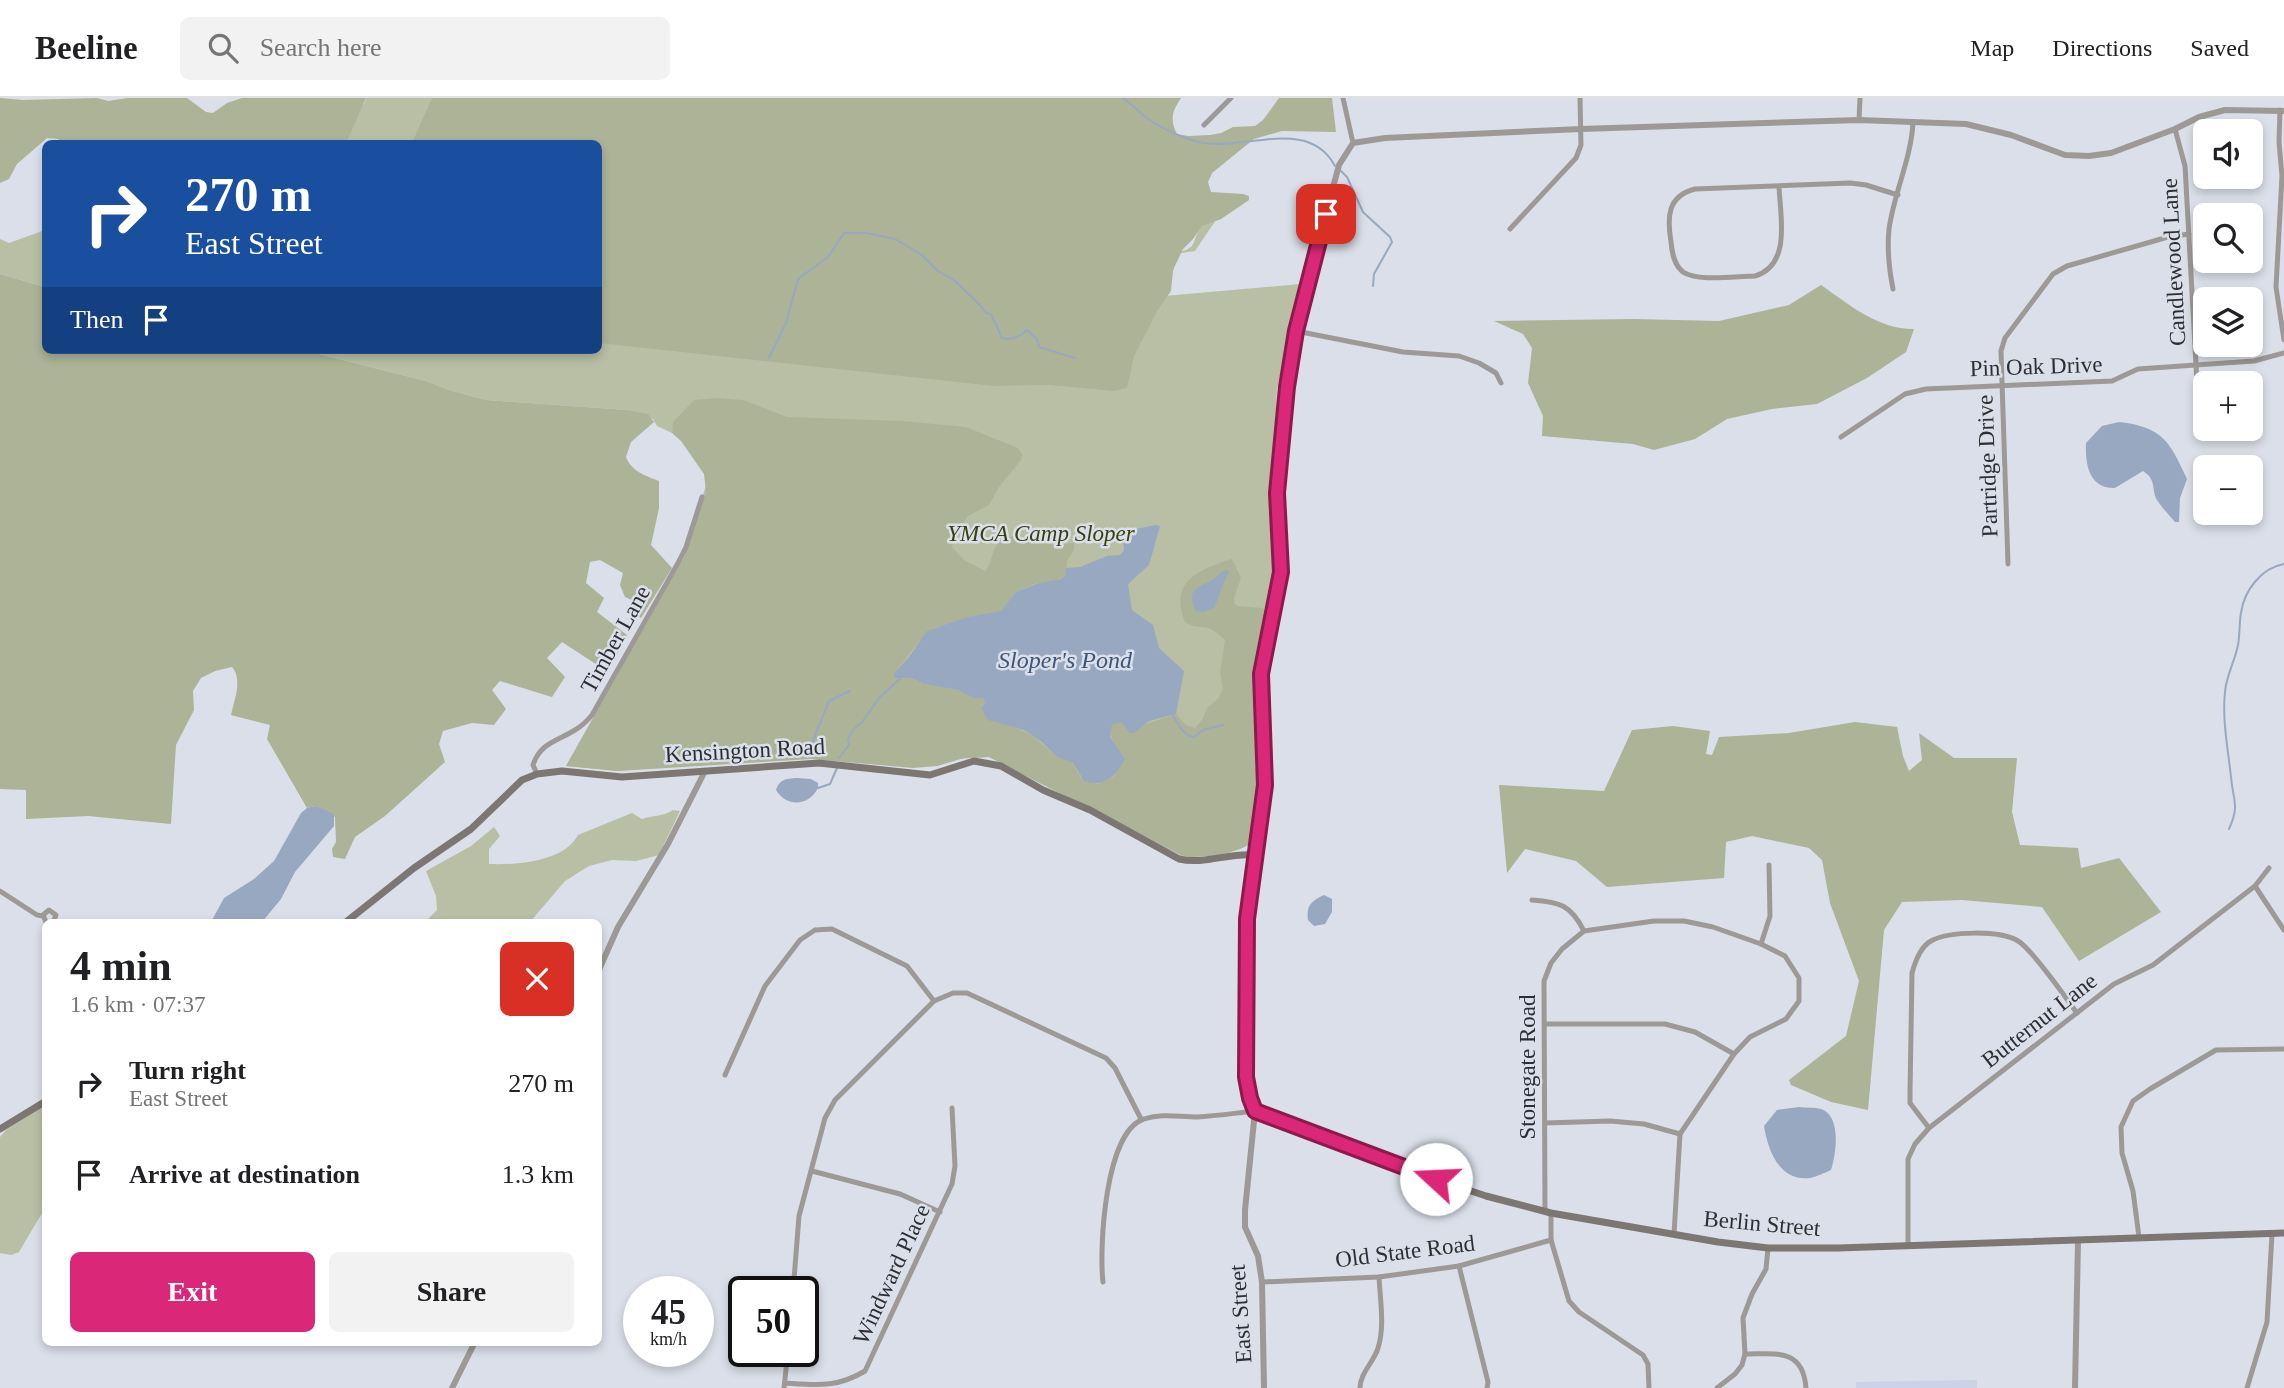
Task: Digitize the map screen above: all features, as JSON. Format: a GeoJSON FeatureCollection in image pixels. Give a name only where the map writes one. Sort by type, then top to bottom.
{"type":"FeatureCollection","features":[{"type":"Feature","properties":{"kind":"main road","name":"Kensington Road"},"geometry":{"type":"LineString","coordinates":[[350,919],[414,868],[471,829],[522,780],[537,774],[562,771],[622,777],[818,763],[930,775],[974,761],[1001,766],[1043,790],[1090,810],[1179,859],[1194,862],[1243,854],[1255,855]]}},
{"type":"Feature","properties":{"kind":"main road","name":"East Street"},"geometry":{"type":"LineString","coordinates":[[1255,855],[1247,919],[1246,1077],[1255,1111]]}},
{"type":"Feature","properties":{"kind":"main road"},"geometry":{"type":"LineString","coordinates":[[0,1129],[42,1103]]}},
{"type":"Feature","properties":{"kind":"main road","name":"Berlin Street"},"geometry":{"type":"LineString","coordinates":[[1255,1111],[1486,1196],[1548,1212],[1718,1242],[1768,1248],[2284,1233]]}},
{"type":"Feature","properties":{"kind":"street"},"geometry":{"type":"LineString","coordinates":[[1204,125],[1231,98]]}},
{"type":"Feature","properties":{"kind":"street"},"geometry":{"type":"LineString","coordinates":[[1343,98],[1353,143],[1385,138],[1581,129],[1859,120],[1966,124],[2011,135],[2065,155],[2090,156],[2111,153],[2199,117],[2225,110],[2282,110],[2279,142],[2282,176],[2276,287],[2284,340]]}},
{"type":"Feature","properties":{"kind":"street"},"geometry":{"type":"LineString","coordinates":[[1510,229],[1576,158],[1581,145],[1580,98]]}},
{"type":"Feature","properties":{"kind":"street"},"geometry":{"type":"LineString","coordinates":[[1859,120],[1860,98]]}},
{"type":"Feature","properties":{"kind":"street"},"geometry":{"type":"LineString","coordinates":[[1893,289],[1888,256],[1889,229],[1910,150],[1913,123]]}},
{"type":"Feature","properties":{"kind":"street","name":"Candlewood Lane"},"geometry":{"type":"LineString","coordinates":[[2175,129],[2185,166],[2196,371]]}},
{"type":"Feature","properties":{"kind":"street","name":"East Street"},"geometry":{"type":"LineString","coordinates":[[1255,855],[1265,785],[1261,674],[1281,572],[1277,493],[1287,387],[1296,331],[1339,164],[1353,143]]}},
{"type":"Feature","properties":{"kind":"street"},"geometry":{"type":"LineString","coordinates":[[1779,186],[1779,255],[1764,273],[1755,276],[1700,277],[1684,272],[1678,266],[1673,257],[1668,216],[1674,201],[1680,195],[1695,189],[1850,183],[1898,195]]}},
{"type":"Feature","properties":{"kind":"street","name":"Partridge Drive"},"geometry":{"type":"LineString","coordinates":[[2008,564],[2001,351],[2004,338],[2053,274],[2067,266],[2168,237],[2189,234]]}},
{"type":"Feature","properties":{"kind":"street"},"geometry":{"type":"LineString","coordinates":[[1296,331],[1403,352],[1459,356],[1496,373],[1501,383]]}},
{"type":"Feature","properties":{"kind":"street","name":"Pin Oak Drive"},"geometry":{"type":"LineString","coordinates":[[1841,437],[1905,394],[1926,389],[2112,381],[2138,369],[2254,362],[2284,353]]}},
{"type":"Feature","properties":{"kind":"street","name":"Timber Lane"},"geometry":{"type":"LineString","coordinates":[[537,774],[533,765],[538,751],[580,728],[592,715],[678,563],[702,497]]}},
{"type":"Feature","properties":{"kind":"street"},"geometry":{"type":"LineString","coordinates":[[602,963],[618,927],[668,844],[705,771]]}},
{"type":"Feature","properties":{"kind":"street"},"geometry":{"type":"LineString","coordinates":[[1761,944],[1770,916],[1769,866]]}},
{"type":"Feature","properties":{"kind":"street","name":"Butternut Lane"},"geometry":{"type":"LineString","coordinates":[[1908,1245],[1908,1159],[1915,1144],[1929,1128],[2113,984],[2153,965],[2255,886],[2269,868]]}},
{"type":"Feature","properties":{"kind":"street"},"geometry":{"type":"LineString","coordinates":[[2255,886],[2284,930]]}},
{"type":"Feature","properties":{"kind":"street"},"geometry":{"type":"LineString","coordinates":[[0,891],[44,919],[47,911],[53,911],[55,919]]}},
{"type":"Feature","properties":{"kind":"street"},"geometry":{"type":"LineString","coordinates":[[1532,900],[1557,902],[1576,915],[1584,931],[1654,921],[1684,921],[1713,927],[1761,944],[1785,956],[1798,978],[1799,1001],[1786,1019],[1750,1037],[1734,1054],[1680,1134],[1674,1234]]}},
{"type":"Feature","properties":{"kind":"street"},"geometry":{"type":"LineString","coordinates":[[725,1075],[765,986],[800,940],[815,930],[832,929],[907,966],[934,1001]]}},
{"type":"Feature","properties":{"kind":"street","name":"Stonegate Road"},"geometry":{"type":"LineString","coordinates":[[1584,931],[1562,949],[1551,963],[1545,981],[1545,1122],[1551,1240],[1569,1301],[1579,1312],[1643,1355],[1648,1364],[1649,1388]]}},
{"type":"Feature","properties":{"kind":"street"},"geometry":{"type":"LineString","coordinates":[[1929,1128],[1910,1103],[1910,1092],[1912,973],[1917,956],[1931,941],[1961,933],[1990,934],[2018,941],[2077,1013]]}},
{"type":"Feature","properties":{"kind":"street"},"geometry":{"type":"LineString","coordinates":[[794,1276],[799,1216],[825,1118],[835,1100],[934,1001],[953,993],[967,993],[1106,1058],[1115,1068],[1141,1119]]}},
{"type":"Feature","properties":{"kind":"street"},"geometry":{"type":"LineString","coordinates":[[1545,1024],[1665,1024],[1695,1032],[1734,1054]]}},
{"type":"Feature","properties":{"kind":"street"},"geometry":{"type":"LineString","coordinates":[[2139,1237],[2133,1192],[2122,1153],[2121,1127],[2133,1101],[2216,1050],[2284,1049]]}},
{"type":"Feature","properties":{"kind":"street","name":"Windward Place"},"geometry":{"type":"LineString","coordinates":[[785,1385],[834,1386],[851,1382],[865,1371],[952,1184],[955,1167],[952,1108]]}},
{"type":"Feature","properties":{"kind":"street"},"geometry":{"type":"LineString","coordinates":[[1103,1282],[1104,1217],[1114,1162],[1120,1142],[1130,1129],[1141,1119],[1163,1115],[1196,1117],[1255,1111]]}},
{"type":"Feature","properties":{"kind":"street","name":"East Street"},"geometry":{"type":"LineString","coordinates":[[1255,1111],[1245,1227],[1258,1256],[1262,1282],[1264,1388]]}},
{"type":"Feature","properties":{"kind":"street"},"geometry":{"type":"LineString","coordinates":[[1545,1122],[1610,1121],[1644,1124],[1680,1134]]}},
{"type":"Feature","properties":{"kind":"street"},"geometry":{"type":"LineString","coordinates":[[812,1171],[900,1194],[940,1212]]}},
{"type":"Feature","properties":{"kind":"street"},"geometry":{"type":"LineString","coordinates":[[2247,1388],[2267,1322],[2272,1234]]}},
{"type":"Feature","properties":{"kind":"street","name":"Old State Road"},"geometry":{"type":"LineString","coordinates":[[1262,1282],[1379,1277],[1459,1266],[1551,1240]]}},
{"type":"Feature","properties":{"kind":"street"},"geometry":{"type":"LineString","coordinates":[[2075,1388],[2078,1241]]}},
{"type":"Feature","properties":{"kind":"street"},"geometry":{"type":"LineString","coordinates":[[1717,1388],[1742,1365],[1745,1354],[1744,1318],[1752,1294],[1766,1269],[1768,1248]]}},
{"type":"Feature","properties":{"kind":"street"},"geometry":{"type":"LineString","coordinates":[[1459,1266],[1488,1388]]}},
{"type":"Feature","properties":{"kind":"street"},"geometry":{"type":"LineString","coordinates":[[1360,1388],[1360,1380],[1378,1351],[1381,1336],[1379,1277]]}},
{"type":"Feature","properties":{"kind":"street"},"geometry":{"type":"LineString","coordinates":[[452,1388],[473,1346]]}},
{"type":"Feature","properties":{"kind":"street"},"geometry":{"type":"LineString","coordinates":[[1745,1354],[1785,1354],[1797,1361],[1805,1374],[1806,1388]]}},
{"type":"Feature","properties":{"kind":"street"},"geometry":{"type":"LineString","coordinates":[[785,1385],[787,1367]]}},
{"type":"Feature","properties":{"kind":"shaded area"},"geometry":{"type":"Polygon","coordinates":[[[1977,1380],[1977,1388],[1856,1388],[1856,1382],[1977,1380]]]}},
{"type":"Feature","properties":{"kind":"green space"},"geometry":{"type":"Polygon","coordinates":[[[0,98],[97,98],[108,101],[128,98],[187,98],[206,112],[213,113],[227,103],[242,98],[366,98],[347,140],[47,138],[17,164],[9,179],[0,183],[0,98]]]}},
{"type":"Feature","properties":{"kind":"green space","name":"YMCA Camp Sloper"},"geometry":{"type":"Polygon","coordinates":[[[366,98],[432,98],[431,101],[523,98],[1182,251],[1192,246],[1202,225],[1218,217],[1195,251],[1174,254],[1174,269],[1153,297],[1300,284],[1277,389],[1271,503],[1274,590],[1250,659],[1259,779],[1252,843],[1187,859],[989,757],[905,762],[796,755],[618,771],[566,766],[684,557],[714,459],[688,407],[675,422],[672,433],[657,426],[653,419],[627,410],[486,400],[426,381],[319,354],[602,354],[602,140],[316,140],[364,104],[366,98]]]}},
{"type":"Feature","properties":{"kind":"green space"},"geometry":{"type":"Polygon","coordinates":[[[432,98],[1181,98],[1174,111],[1173,124],[1177,134],[1188,136],[1221,133],[1233,127],[1255,126],[1263,120],[1279,98],[1332,98],[1336,132],[1282,131],[1254,139],[1212,173],[1208,182],[1211,192],[1243,194],[1249,196],[1249,200],[1221,219],[1202,226],[1183,249],[1173,270],[1171,291],[1157,311],[1134,356],[1127,388],[1114,391],[1050,385],[994,386],[602,343],[602,140],[413,140],[432,98]]]}},
{"type":"Feature","properties":{"kind":"green space"},"geometry":{"type":"Polygon","coordinates":[[[42,231],[42,286],[0,274],[0,239],[9,243],[42,231]]]}},
{"type":"Feature","properties":{"kind":"green space"},"geometry":{"type":"Polygon","coordinates":[[[0,274],[42,286],[42,354],[319,354],[426,381],[486,400],[627,410],[648,414],[654,422],[631,442],[626,457],[635,469],[659,481],[659,508],[651,545],[672,568],[641,618],[630,613],[634,601],[625,597],[620,585],[623,573],[600,560],[590,562],[586,583],[604,598],[597,612],[627,635],[608,672],[562,642],[547,658],[565,677],[552,697],[500,681],[492,690],[506,709],[494,725],[472,723],[443,731],[439,744],[445,762],[385,816],[355,837],[345,859],[333,857],[332,849],[336,842],[335,817],[315,806],[307,808],[267,739],[270,725],[231,715],[237,684],[232,667],[201,678],[193,691],[194,710],[176,745],[171,824],[88,816],[26,819],[26,790],[0,789],[0,274]]]}},
{"type":"Feature","properties":{"kind":"green space"},"geometry":{"type":"Polygon","coordinates":[[[1821,285],[1853,308],[1876,320],[1914,329],[1906,352],[1867,378],[1817,404],[1772,409],[1727,419],[1695,439],[1654,450],[1633,444],[1542,436],[1543,416],[1528,383],[1532,348],[1523,334],[1494,321],[1719,321],[1789,305],[1821,285]]]}},
{"type":"Feature","properties":{"kind":"green space"},"geometry":{"type":"Polygon","coordinates":[[[694,400],[743,400],[787,417],[902,421],[966,427],[1018,448],[1022,454],[1021,460],[999,487],[989,505],[968,516],[954,537],[952,547],[964,560],[985,571],[996,545],[1005,538],[1019,537],[1058,545],[1074,543],[1074,550],[1067,561],[1066,575],[1026,588],[1001,611],[934,628],[895,672],[898,679],[912,678],[924,684],[958,690],[973,698],[983,698],[985,702],[981,706],[1033,736],[1057,757],[1071,761],[1081,778],[1097,784],[1113,777],[1123,763],[1109,728],[1114,723],[1121,722],[1128,730],[1176,714],[1186,725],[1195,728],[1207,708],[1218,699],[1223,689],[1220,673],[1225,640],[1213,630],[1185,622],[1181,596],[1190,579],[1209,567],[1232,559],[1241,578],[1234,598],[1235,604],[1262,608],[1268,613],[1258,653],[1255,681],[1260,767],[1252,843],[1218,855],[1182,855],[989,757],[964,758],[937,766],[913,768],[812,759],[618,771],[566,766],[684,557],[706,492],[704,474],[681,441],[672,433],[673,422],[694,400]]]}},
{"type":"Feature","properties":{"kind":"green space"},"geometry":{"type":"Polygon","coordinates":[[[1855,722],[1897,727],[1909,771],[1922,760],[1919,733],[1954,758],[2017,758],[2012,812],[2020,845],[2078,848],[2081,868],[2119,858],[2161,912],[2079,961],[2042,907],[1962,900],[1902,902],[1884,930],[1868,1110],[1831,1102],[1791,1085],[1789,1080],[1846,1036],[1859,981],[1830,903],[1822,860],[1809,848],[1752,836],[1726,842],[1724,878],[1607,887],[1576,861],[1525,849],[1507,873],[1499,785],[1604,791],[1632,730],[1673,726],[1710,731],[1706,754],[1712,755],[1719,737],[1789,733],[1855,722]]]}},
{"type":"Feature","properties":{"kind":"green space"},"geometry":{"type":"Polygon","coordinates":[[[673,810],[680,811],[659,855],[636,861],[612,860],[589,866],[565,881],[533,919],[428,919],[437,910],[436,896],[426,871],[471,846],[494,827],[500,836],[489,849],[489,864],[512,864],[551,856],[571,844],[578,835],[632,813],[642,819],[673,810]]]}},
{"type":"Feature","properties":{"kind":"green space"},"geometry":{"type":"Polygon","coordinates":[[[42,1107],[42,1213],[19,1252],[11,1255],[0,1253],[0,1137],[6,1130],[42,1107]]]}},
{"type":"Feature","properties":{"kind":"water"},"geometry":{"type":"Polygon","coordinates":[[[2119,422],[2155,432],[2170,446],[2187,479],[2180,498],[2179,522],[2175,522],[2159,503],[2152,481],[2143,471],[2115,488],[2099,484],[2090,474],[2086,443],[2102,426],[2119,422]]]}},
{"type":"Feature","properties":{"kind":"water","name":"Sloper's Pond"},"geometry":{"type":"Polygon","coordinates":[[[1160,526],[1149,565],[1128,584],[1132,610],[1153,625],[1159,648],[1184,671],[1176,714],[1149,721],[1134,733],[1130,733],[1121,722],[1112,725],[1110,737],[1125,759],[1113,776],[1103,782],[1084,781],[1073,763],[1057,757],[1042,742],[1024,730],[988,720],[981,708],[985,702],[983,698],[973,698],[958,690],[924,684],[912,678],[894,678],[895,672],[927,631],[968,617],[1001,611],[1016,592],[1039,583],[1061,579],[1066,575],[1066,568],[1080,567],[1107,556],[1120,555],[1124,550],[1123,537],[1126,531],[1160,526]]]}},
{"type":"Feature","properties":{"kind":"water"},"geometry":{"type":"Polygon","coordinates":[[[1226,569],[1229,572],[1214,608],[1204,612],[1196,611],[1192,598],[1194,591],[1226,569]]]}},
{"type":"Feature","properties":{"kind":"water"},"geometry":{"type":"Polygon","coordinates":[[[786,779],[811,779],[818,783],[818,788],[804,801],[786,800],[776,790],[777,786],[786,779]]]}},
{"type":"Feature","properties":{"kind":"water"},"geometry":{"type":"Polygon","coordinates":[[[315,806],[334,814],[334,826],[295,872],[281,899],[264,919],[213,919],[224,898],[254,879],[274,861],[301,813],[315,806]]]}},
{"type":"Feature","properties":{"kind":"water"},"geometry":{"type":"Polygon","coordinates":[[[1324,895],[1332,899],[1332,912],[1325,924],[1314,926],[1308,920],[1308,911],[1313,902],[1324,895]]]}},
{"type":"Feature","properties":{"kind":"water"},"geometry":{"type":"Polygon","coordinates":[[[1799,1107],[1821,1109],[1828,1113],[1835,1127],[1836,1146],[1831,1170],[1810,1178],[1799,1178],[1783,1170],[1772,1154],[1764,1126],[1777,1110],[1799,1107]]]}},
{"type":"Feature","properties":{"kind":"waterway"},"geometry":{"type":"LineString","coordinates":[[1123,98],[1154,123],[1190,139],[1221,144],[1293,139],[1310,143],[1324,151],[1335,166]]}},
{"type":"Feature","properties":{"kind":"waterway"},"geometry":{"type":"LineString","coordinates":[[1341,171],[1347,177],[1363,212],[1392,242],[1374,274],[1373,286]]}},
{"type":"Feature","properties":{"kind":"waterway"},"geometry":{"type":"LineString","coordinates":[[769,358],[786,323],[798,279],[828,257],[844,233],[866,233],[895,239],[922,255],[938,271],[954,280],[986,313],[991,314],[1002,338],[1016,337],[1027,330],[1037,339],[1039,347],[1075,358]]}},
{"type":"Feature","properties":{"kind":"waterway"},"geometry":{"type":"LineString","coordinates":[[2229,829],[2235,803],[2224,702],[2238,645],[2241,613],[2250,589],[2261,575],[2284,564]]}},
{"type":"Feature","properties":{"kind":"waterway"},"geometry":{"type":"LineString","coordinates":[[839,758],[849,745],[848,739],[853,730],[879,698],[901,678]]}},
{"type":"Feature","properties":{"kind":"waterway"},"geometry":{"type":"LineString","coordinates":[[806,758],[829,701],[850,691]]}},
{"type":"Feature","properties":{"kind":"waterway"},"geometry":{"type":"LineString","coordinates":[[1173,716],[1184,732],[1194,737],[1203,730],[1223,725]]}},
{"type":"Feature","properties":{"kind":"waterway"},"geometry":{"type":"LineString","coordinates":[[818,788],[830,784],[837,768]]}},
{"type":"Feature","properties":{"kind":"route"},"geometry":{"type":"LineString","coordinates":[[1326,214],[1296,331],[1287,387],[1277,493],[1281,572],[1261,674],[1265,785],[1247,919],[1246,1077],[1255,1111],[1436,1179]]}}]}
